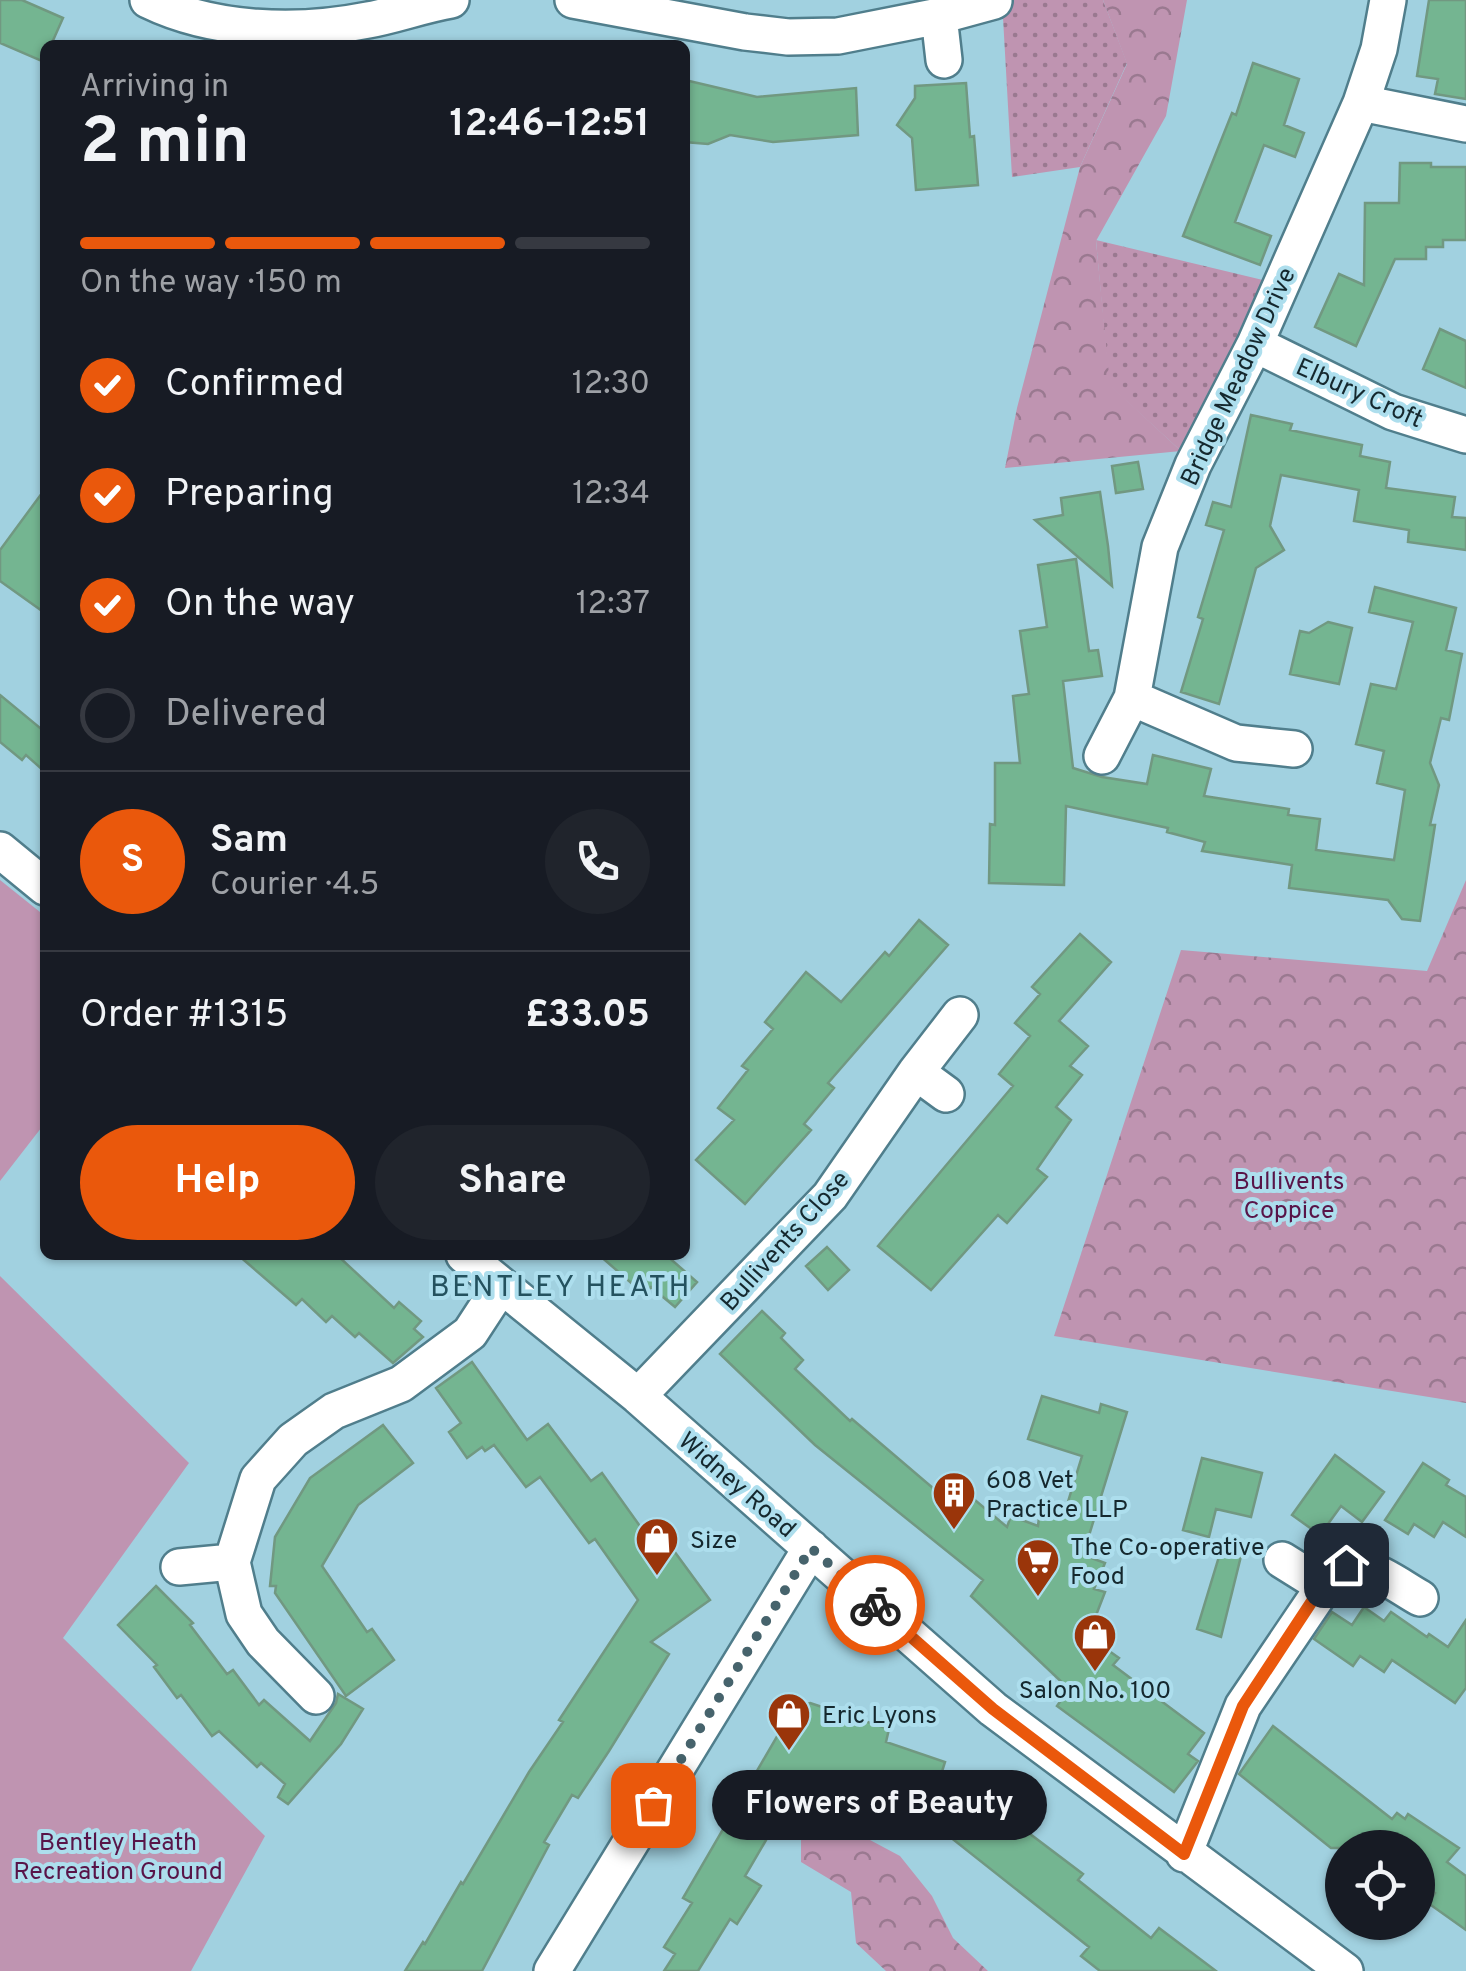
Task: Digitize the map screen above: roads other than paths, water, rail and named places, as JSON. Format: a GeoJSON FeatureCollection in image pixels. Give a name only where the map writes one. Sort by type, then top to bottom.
{"type":"FeatureCollection","features":[{"type":"Feature","properties":{"kind":"street"},"geometry":{"type":"LineString","coordinates":[[152,1],[223,24],[293,28],[367,20],[450,0]]}},
{"type":"Feature","properties":{"kind":"street"},"geometry":{"type":"LineString","coordinates":[[573,0],[788,37],[838,36],[994,1]]}},
{"type":"Feature","properties":{"kind":"street","name":"Bridge Meadow Drive"},"geometry":{"type":"LineString","coordinates":[[1102,756],[1132,698],[1160,547],[1193,465],[1255,344],[1361,103],[1379,50],[1388,0]]}},
{"type":"Feature","properties":{"kind":"street"},"geometry":{"type":"LineString","coordinates":[[938,16],[944,60]]}},
{"type":"Feature","properties":{"kind":"street"},"geometry":{"type":"LineString","coordinates":[[1361,103],[1466,124]]}},
{"type":"Feature","properties":{"kind":"street","name":"Elbury Croft"},"geometry":{"type":"LineString","coordinates":[[1255,344],[1393,412],[1466,435]]}},
{"type":"Feature","properties":{"kind":"street"},"geometry":{"type":"LineString","coordinates":[[1132,698],[1236,744],[1294,749]]}},
{"type":"Feature","properties":{"kind":"street"},"geometry":{"type":"LineString","coordinates":[[0,850],[40,882]]}},
{"type":"Feature","properties":{"kind":"street","name":"Bullivents Close"},"geometry":{"type":"LineString","coordinates":[[638,1396],[830,1196],[960,1015]]}},
{"type":"Feature","properties":{"kind":"street"},"geometry":{"type":"LineString","coordinates":[[916,1072],[946,1094]]}},
{"type":"Feature","properties":{"kind":"street","name":"Widney Road"},"geometry":{"type":"LineString","coordinates":[[470,1260],[638,1396],[993,1709],[1343,1970]]}},
{"type":"Feature","properties":{"kind":"street"},"geometry":{"type":"LineString","coordinates":[[316,1696],[262,1642],[244,1614],[232,1562],[258,1479],[293,1440],[334,1411],[401,1384],[470,1333],[500,1287]]}},
{"type":"Feature","properties":{"kind":"street"},"geometry":{"type":"LineString","coordinates":[[552,1971],[811,1548]]}},
{"type":"Feature","properties":{"kind":"street"},"geometry":{"type":"LineString","coordinates":[[1282,1560],[1322,1586]]}},
{"type":"Feature","properties":{"kind":"street"},"geometry":{"type":"LineString","coordinates":[[178,1567],[232,1562]]}},
{"type":"Feature","properties":{"kind":"street"},"geometry":{"type":"LineString","coordinates":[[1184,1854],[1243,1706],[1333,1572],[1346,1565],[1364,1566],[1420,1598]]}},
{"type":"Feature","properties":{"kind":"place","name":"608 Vet Practice LLP"},"geometry":{"type":"Point","coordinates":[954,1531]}},
{"type":"Feature","properties":{"kind":"place","name":"Size"},"geometry":{"type":"Point","coordinates":[657,1577]}},
{"type":"Feature","properties":{"kind":"place","name":"The Co-operative Food"},"geometry":{"type":"Point","coordinates":[1038,1598]}},
{"type":"Feature","properties":{"kind":"place","name":"Salon No. 100"},"geometry":{"type":"Point","coordinates":[1095,1673]}},
{"type":"Feature","properties":{"kind":"place","name":"Eric Lyons"},"geometry":{"type":"Point","coordinates":[789,1752]}},
{"type":"Feature","properties":{"kind":"place","name":"Flowers of Beauty"},"geometry":{"type":"Point","coordinates":[653,1805]}},
{"type":"Feature","properties":{"kind":"district","name":"BENTLEY HEATH"},"geometry":{"type":"Point","coordinates":[561,1286]}},
{"type":"Feature","properties":{"kind":"park label","name":"Bullivents Coppice"},"geometry":{"type":"Point","coordinates":[1289,1194]}},
{"type":"Feature","properties":{"kind":"park label","name":"Bentley Heath Recreation Ground"},"geometry":{"type":"Point","coordinates":[118,1856]}}]}
